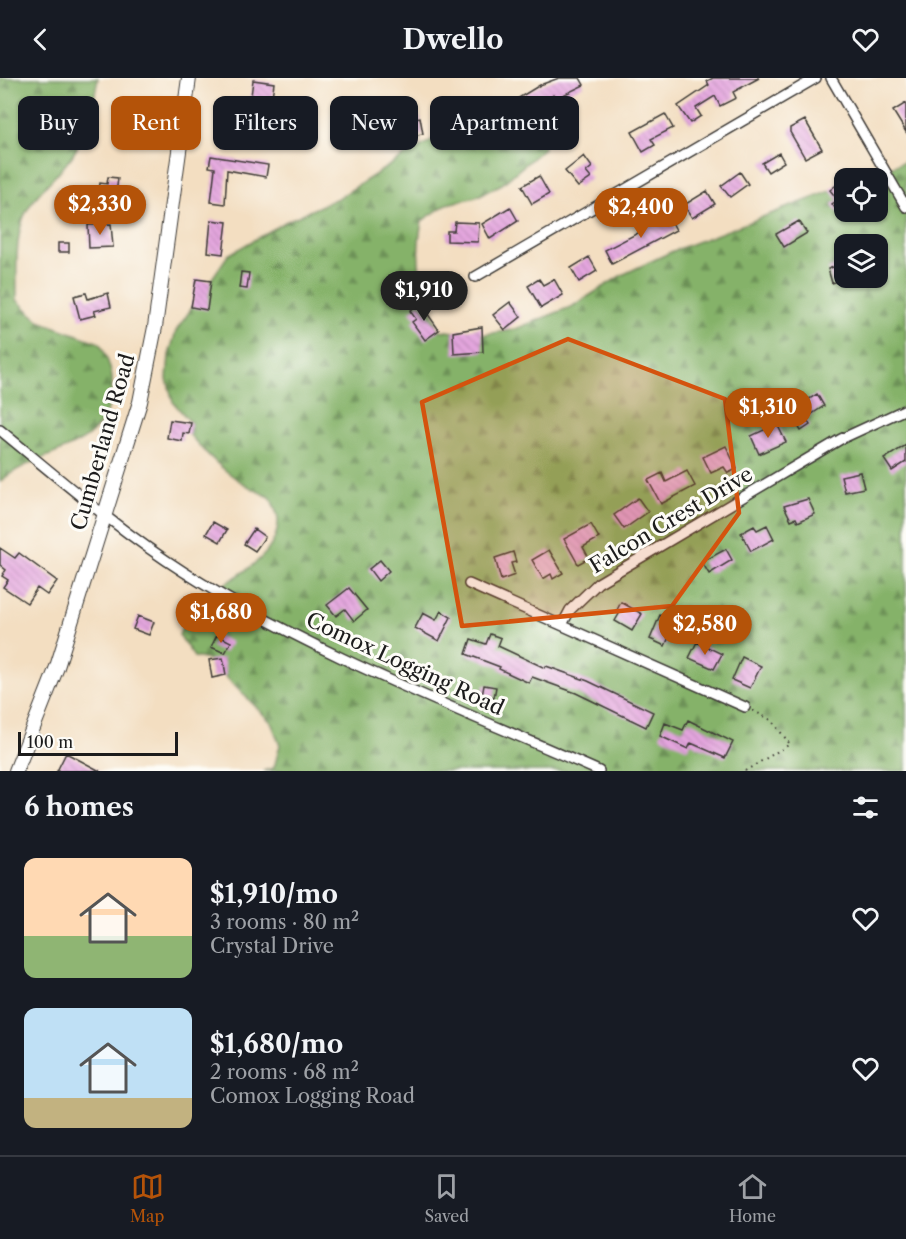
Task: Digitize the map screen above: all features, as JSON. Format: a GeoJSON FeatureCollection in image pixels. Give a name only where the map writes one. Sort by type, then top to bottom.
{"type":"FeatureCollection","features":[{"type":"Feature","properties":{"kind":"street","name":"Cumberland Road"},"geometry":{"type":"LineString","coordinates":[[16,771],[57,668],[140,402],[148,366],[189,78]]}},
{"type":"Feature","properties":{"kind":"street"},"geometry":{"type":"LineString","coordinates":[[475,277],[816,78]]}},
{"type":"Feature","properties":{"kind":"street"},"geometry":{"type":"LineString","coordinates":[[831,78],[906,207]]}},
{"type":"Feature","properties":{"kind":"street","name":"Falcon Crest Drive"},"geometry":{"type":"LineString","coordinates":[[562,625],[570,610],[598,583],[841,439],[906,408]]}},
{"type":"Feature","properties":{"kind":"street","name":"Comox Logging Road"},"geometry":{"type":"LineString","coordinates":[[0,430],[105,516],[184,572],[323,649],[598,771]]}},
{"type":"Feature","properties":{"kind":"street"},"geometry":{"type":"LineString","coordinates":[[469,584],[745,707]]}},
{"type":"Feature","properties":{"kind":"path"},"geometry":{"type":"LineString","coordinates":[[745,707],[771,720],[790,744],[745,771]]}},
{"type":"Feature","properties":{"kind":"highlighted area"},"geometry":{"type":"Polygon","coordinates":[[[568,339],[725,399],[739,513],[672,606],[462,626],[422,402],[568,339]]]}},
{"type":"Feature","properties":{"kind":"green space"},"geometry":{"type":"Polygon","coordinates":[[[0,78],[98,78],[95,96],[18,96],[18,150],[76,150],[31,204],[22,222],[17,251],[17,300],[39,321],[100,343],[110,366],[112,388],[109,405],[102,421],[78,443],[29,464],[0,482],[0,78]]]}},
{"type":"Feature","properties":{"kind":"green space"},"geometry":{"type":"Polygon","coordinates":[[[430,141],[430,150],[542,150],[502,184],[476,197],[447,204],[422,221],[418,251],[421,277],[439,330],[479,335],[513,330],[573,306],[622,275],[673,251],[834,190],[834,222],[888,222],[888,168],[906,161],[906,771],[263,771],[274,768],[280,745],[271,722],[209,660],[194,657],[179,635],[191,610],[202,599],[243,572],[267,551],[278,523],[276,510],[270,497],[258,492],[226,471],[189,434],[191,423],[173,402],[167,379],[169,355],[176,331],[228,255],[285,222],[340,197],[430,141]]]}},
{"type":"Feature","properties":{"kind":"building"},"geometry":{"type":"Polygon","coordinates":[[[559,78],[580,78],[584,85],[561,96],[522,96],[540,85],[559,78]]]}},
{"type":"Feature","properties":{"kind":"building"},"geometry":{"type":"Polygon","coordinates":[[[713,78],[759,78],[733,92],[736,98],[720,106],[715,96],[696,108],[701,116],[690,123],[678,106],[709,85],[707,81],[713,78]]]}},
{"type":"Feature","properties":{"kind":"building"},"geometry":{"type":"Polygon","coordinates":[[[253,80],[274,83],[272,96],[251,96],[253,80]]]}},
{"type":"Feature","properties":{"kind":"building"},"geometry":{"type":"Polygon","coordinates":[[[906,103],[906,132],[893,111],[906,103]]]}},
{"type":"Feature","properties":{"kind":"building"},"geometry":{"type":"Polygon","coordinates":[[[665,114],[673,128],[651,139],[655,145],[643,152],[632,132],[665,114]]]}},
{"type":"Feature","properties":{"kind":"building"},"geometry":{"type":"Polygon","coordinates":[[[418,117],[420,117],[423,134],[418,135],[418,117]]]}},
{"type":"Feature","properties":{"kind":"building"},"geometry":{"type":"Polygon","coordinates":[[[805,120],[822,149],[805,158],[790,128],[805,120]]]}},
{"type":"Feature","properties":{"kind":"building"},"geometry":{"type":"Polygon","coordinates":[[[779,153],[784,162],[768,172],[762,163],[779,153]]]}},
{"type":"Feature","properties":{"kind":"building"},"geometry":{"type":"Polygon","coordinates":[[[211,156],[268,165],[266,177],[227,170],[225,204],[211,202],[215,168],[209,167],[211,156]]]}},
{"type":"Feature","properties":{"kind":"building"},"geometry":{"type":"Polygon","coordinates":[[[584,156],[592,167],[586,172],[591,178],[578,187],[565,171],[584,156]]]}},
{"type":"Feature","properties":{"kind":"building"},"geometry":{"type":"Polygon","coordinates":[[[740,172],[748,184],[730,197],[721,186],[740,172]]]}},
{"type":"Feature","properties":{"kind":"building"},"geometry":{"type":"Polygon","coordinates":[[[539,176],[549,194],[532,204],[522,186],[539,176]]]}},
{"type":"Feature","properties":{"kind":"building"},"geometry":{"type":"Polygon","coordinates":[[[108,177],[118,178],[116,194],[99,191],[100,183],[107,184],[108,177]]]}},
{"type":"Feature","properties":{"kind":"building"},"geometry":{"type":"Polygon","coordinates":[[[707,191],[715,204],[692,218],[684,205],[707,191]]]}},
{"type":"Feature","properties":{"kind":"building"},"geometry":{"type":"Polygon","coordinates":[[[510,207],[518,221],[490,239],[482,224],[510,207]]]}},
{"type":"Feature","properties":{"kind":"building"},"geometry":{"type":"Polygon","coordinates":[[[668,215],[676,230],[612,264],[605,250],[642,231],[639,225],[646,221],[649,225],[668,215]]]}},
{"type":"Feature","properties":{"kind":"building"},"geometry":{"type":"Polygon","coordinates":[[[211,220],[227,222],[223,254],[208,252],[211,220]]]}},
{"type":"Feature","properties":{"kind":"building"},"geometry":{"type":"Polygon","coordinates":[[[799,221],[807,233],[784,247],[776,234],[799,221]]]}},
{"type":"Feature","properties":{"kind":"building"},"geometry":{"type":"Polygon","coordinates":[[[455,222],[479,223],[478,242],[447,241],[447,231],[454,231],[455,222]]]}},
{"type":"Feature","properties":{"kind":"building"},"geometry":{"type":"Polygon","coordinates":[[[111,224],[113,247],[89,248],[88,225],[111,224]]]}},
{"type":"Feature","properties":{"kind":"building"},"geometry":{"type":"Polygon","coordinates":[[[58,243],[69,243],[69,252],[58,252],[58,243]]]}},
{"type":"Feature","properties":{"kind":"building"},"geometry":{"type":"Polygon","coordinates":[[[589,257],[597,271],[579,282],[571,268],[589,257]]]}},
{"type":"Feature","properties":{"kind":"building"},"geometry":{"type":"Polygon","coordinates":[[[834,267],[834,282],[832,283],[828,269],[834,267]]]}},
{"type":"Feature","properties":{"kind":"building"},"geometry":{"type":"Polygon","coordinates":[[[241,272],[249,273],[247,289],[239,288],[241,272]]]}},
{"type":"Feature","properties":{"kind":"building"},"geometry":{"type":"Polygon","coordinates":[[[196,279],[211,281],[207,310],[191,307],[196,279]]]}},
{"type":"Feature","properties":{"kind":"building"},"geometry":{"type":"Polygon","coordinates":[[[539,279],[543,285],[554,279],[563,295],[541,308],[528,286],[539,279]]]}},
{"type":"Feature","properties":{"kind":"building"},"geometry":{"type":"Polygon","coordinates":[[[86,293],[88,299],[108,293],[111,307],[94,311],[96,315],[80,319],[74,296],[86,293]]]}},
{"type":"Feature","properties":{"kind":"building"},"geometry":{"type":"Polygon","coordinates":[[[510,302],[521,317],[505,330],[493,315],[510,302]]]}},
{"type":"Feature","properties":{"kind":"building"},"geometry":{"type":"Polygon","coordinates":[[[420,303],[439,330],[425,340],[412,322],[416,319],[410,311],[420,303]]]}},
{"type":"Feature","properties":{"kind":"building"},"geometry":{"type":"Polygon","coordinates":[[[482,327],[483,352],[454,354],[453,332],[482,327]]]}},
{"type":"Feature","properties":{"kind":"building"},"geometry":{"type":"Polygon","coordinates":[[[817,394],[824,406],[806,418],[810,425],[801,431],[789,412],[817,394]]]}},
{"type":"Feature","properties":{"kind":"building"},"geometry":{"type":"Polygon","coordinates":[[[170,420],[191,423],[189,434],[183,433],[182,441],[167,438],[170,420]]]}},
{"type":"Feature","properties":{"kind":"building"},"geometry":{"type":"Polygon","coordinates":[[[777,424],[786,442],[759,454],[751,436],[777,424]]]}},
{"type":"Feature","properties":{"kind":"building"},"geometry":{"type":"Polygon","coordinates":[[[906,445],[906,462],[892,471],[884,459],[906,445]]]}},
{"type":"Feature","properties":{"kind":"building"},"geometry":{"type":"Polygon","coordinates":[[[726,446],[737,469],[728,473],[724,467],[711,473],[703,457],[726,446]]]}},
{"type":"Feature","properties":{"kind":"building"},"geometry":{"type":"Polygon","coordinates":[[[687,471],[695,486],[661,504],[648,480],[662,473],[666,482],[687,471]]]}},
{"type":"Feature","properties":{"kind":"building"},"geometry":{"type":"Polygon","coordinates":[[[860,472],[864,488],[845,492],[841,476],[860,472]]]}},
{"type":"Feature","properties":{"kind":"building"},"geometry":{"type":"Polygon","coordinates":[[[638,498],[648,512],[624,529],[614,515],[638,498]]]}},
{"type":"Feature","properties":{"kind":"building"},"geometry":{"type":"Polygon","coordinates":[[[808,499],[815,514],[798,522],[796,518],[791,520],[784,506],[808,499]]]}},
{"type":"Feature","properties":{"kind":"building"},"geometry":{"type":"Polygon","coordinates":[[[213,522],[227,530],[220,542],[206,534],[213,522]]]}},
{"type":"Feature","properties":{"kind":"building"},"geometry":{"type":"Polygon","coordinates":[[[591,524],[599,538],[583,547],[589,558],[578,564],[564,539],[591,524]]]}},
{"type":"Feature","properties":{"kind":"building"},"geometry":{"type":"Polygon","coordinates":[[[767,525],[774,539],[751,551],[741,533],[754,526],[757,530],[767,525]]]}},
{"type":"Feature","properties":{"kind":"building"},"geometry":{"type":"Polygon","coordinates":[[[254,529],[265,537],[255,551],[244,544],[254,529]]]}},
{"type":"Feature","properties":{"kind":"building"},"geometry":{"type":"Polygon","coordinates":[[[0,548],[15,558],[19,553],[57,581],[47,595],[37,588],[27,603],[3,587],[8,580],[2,576],[6,570],[0,565],[0,548]]]}},
{"type":"Feature","properties":{"kind":"building"},"geometry":{"type":"Polygon","coordinates":[[[726,549],[732,560],[709,574],[702,562],[726,549]]]}},
{"type":"Feature","properties":{"kind":"building"},"geometry":{"type":"Polygon","coordinates":[[[549,550],[563,573],[553,579],[551,574],[543,579],[532,560],[549,550]]]}},
{"type":"Feature","properties":{"kind":"building"},"geometry":{"type":"Polygon","coordinates":[[[513,552],[516,562],[511,563],[515,575],[501,580],[495,558],[513,552]]]}},
{"type":"Feature","properties":{"kind":"building"},"geometry":{"type":"Polygon","coordinates":[[[380,560],[389,571],[378,581],[369,569],[380,560]]]}},
{"type":"Feature","properties":{"kind":"building"},"geometry":{"type":"Polygon","coordinates":[[[349,588],[367,610],[354,621],[345,609],[336,616],[327,605],[349,588]]]}},
{"type":"Feature","properties":{"kind":"building"},"geometry":{"type":"Polygon","coordinates":[[[621,602],[642,614],[632,631],[615,621],[621,602]]]}},
{"type":"Feature","properties":{"kind":"building"},"geometry":{"type":"Polygon","coordinates":[[[441,611],[451,617],[439,641],[415,628],[423,613],[436,620],[441,611]]]}},
{"type":"Feature","properties":{"kind":"building"},"geometry":{"type":"Polygon","coordinates":[[[660,615],[676,622],[665,646],[650,639],[660,615]]]}},
{"type":"Feature","properties":{"kind":"building"},"geometry":{"type":"Polygon","coordinates":[[[138,616],[154,622],[149,635],[133,629],[138,616]]]}},
{"type":"Feature","properties":{"kind":"building"},"geometry":{"type":"Polygon","coordinates":[[[490,634],[501,638],[498,646],[545,668],[546,666],[588,681],[653,712],[646,727],[576,693],[532,677],[529,683],[499,669],[500,667],[466,654],[471,639],[486,644],[490,634]]]}},
{"type":"Feature","properties":{"kind":"building"},"geometry":{"type":"Polygon","coordinates":[[[217,635],[231,642],[225,653],[211,647],[217,635]]]}},
{"type":"Feature","properties":{"kind":"building"},"geometry":{"type":"Polygon","coordinates":[[[697,642],[722,654],[714,669],[689,658],[697,642]]]}},
{"type":"Feature","properties":{"kind":"building"},"geometry":{"type":"Polygon","coordinates":[[[742,657],[761,666],[750,688],[732,680],[742,657]]]}},
{"type":"Feature","properties":{"kind":"building"},"geometry":{"type":"Polygon","coordinates":[[[223,658],[226,675],[212,678],[209,660],[223,658]]]}},
{"type":"Feature","properties":{"kind":"building"},"geometry":{"type":"Polygon","coordinates":[[[484,685],[496,687],[494,698],[482,696],[484,685]]]}},
{"type":"Feature","properties":{"kind":"building"},"geometry":{"type":"Polygon","coordinates":[[[688,720],[733,742],[725,758],[691,743],[688,749],[660,736],[665,723],[683,730],[688,720]]]}},
{"type":"Feature","properties":{"kind":"building"},"geometry":{"type":"Polygon","coordinates":[[[66,753],[100,771],[57,771],[66,753]]]}}]}
